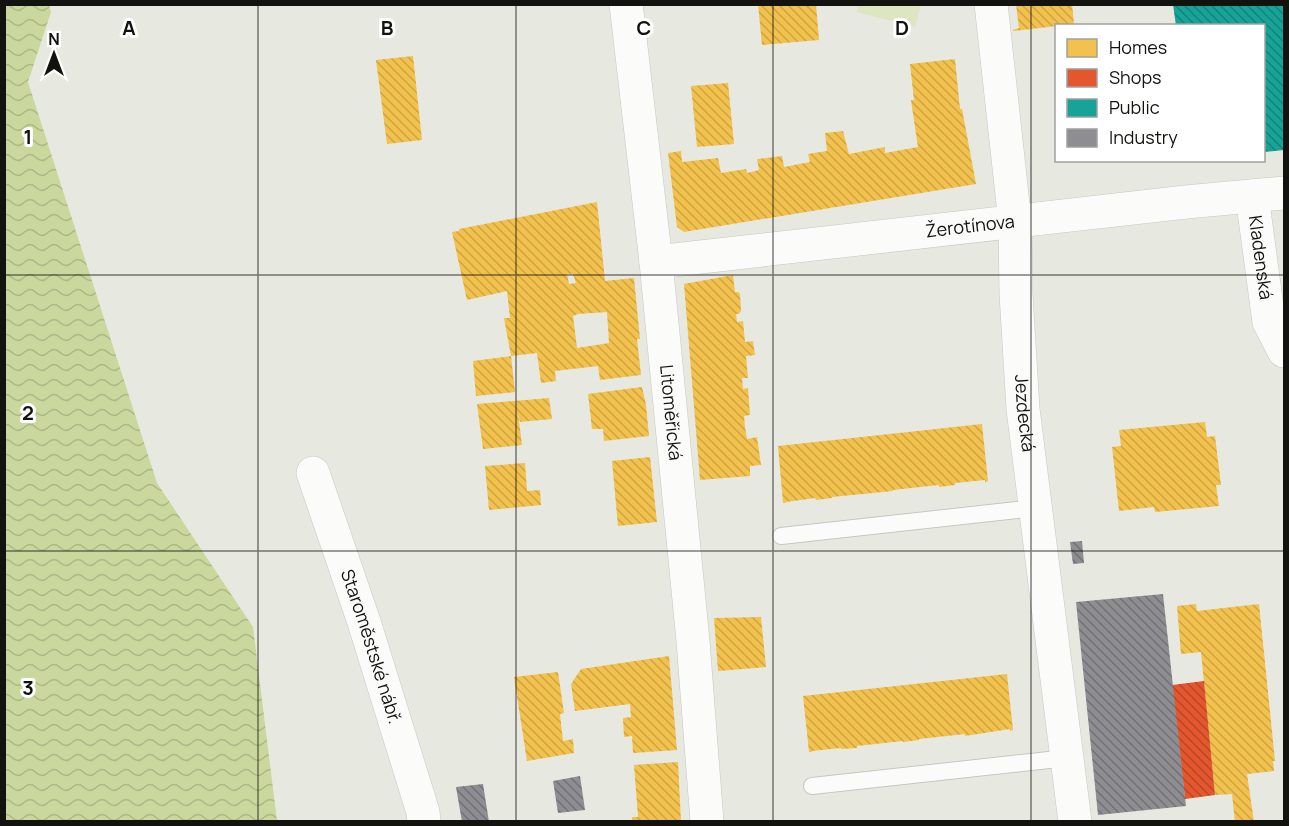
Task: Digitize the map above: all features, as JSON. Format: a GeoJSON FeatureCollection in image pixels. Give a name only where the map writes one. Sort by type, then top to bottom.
{"type":"FeatureCollection","features":[{"type":"Feature","properties":{"kind":"street","name":"Litoměřická"},"geometry":{"type":"LineString","coordinates":[[626,4],[656,262],[692,630],[706,822]]}},
{"type":"Feature","properties":{"kind":"street","name":"Jezdecká"},"geometry":{"type":"LineString","coordinates":[[991,4],[1015,222],[1023,409],[1075,822]]}},
{"type":"Feature","properties":{"kind":"street","name":"Žerotínova"},"geometry":{"type":"LineString","coordinates":[[656,262],[1284,193]]}},
{"type":"Feature","properties":{"kind":"street","name":"Kladenská"},"geometry":{"type":"LineString","coordinates":[[1252,196],[1269,322],[1284,351]]}},
{"type":"Feature","properties":{"kind":"street","name":"Staroměstské nábř."},"geometry":{"type":"LineString","coordinates":[[313,473],[364,622],[423,812],[424,822]]}},
{"type":"Feature","properties":{"kind":"lane"},"geometry":{"type":"LineString","coordinates":[[781,536],[1035,508]]}},
{"type":"Feature","properties":{"kind":"lane"},"geometry":{"type":"LineString","coordinates":[[812,786],[1067,758]]}},
{"type":"Feature","properties":{"kind":"shaded area"},"geometry":{"type":"Polygon","coordinates":[[[858,4],[921,5],[915,27],[857,12],[858,4]]]}},
{"type":"Feature","properties":{"kind":"water"},"geometry":{"type":"Polygon","coordinates":[[[5,4],[49,5],[51,12],[28,82],[157,483],[253,627],[277,821],[5,821],[5,4]]]}},
{"type":"Feature","properties":{"kind":"building: Homes"},"geometry":{"type":"Polygon","coordinates":[[[758,4],[816,4],[819,40],[762,45],[758,4]]]}},
{"type":"Feature","properties":{"kind":"building: Homes"},"geometry":{"type":"Polygon","coordinates":[[[1016,4],[1072,4],[1074,24],[1055,24],[1055,26],[1013,31],[1019,28],[1016,4]]]}},
{"type":"Feature","properties":{"kind":"building: Homes"},"geometry":{"type":"Polygon","coordinates":[[[413,56],[422,140],[387,144],[376,60],[413,56]]]}},
{"type":"Feature","properties":{"kind":"building: Homes"},"geometry":{"type":"Polygon","coordinates":[[[955,59],[960,109],[962,109],[976,184],[684,232],[677,227],[668,153],[681,151],[682,162],[718,158],[721,173],[746,169],[747,173],[759,170],[757,159],[782,156],[784,167],[810,162],[808,154],[827,151],[825,133],[843,131],[849,154],[885,147],[885,153],[918,147],[911,100],[914,100],[910,64],[955,59]]]}},
{"type":"Feature","properties":{"kind":"building: Homes"},"geometry":{"type":"Polygon","coordinates":[[[728,83],[734,144],[697,147],[691,86],[728,83]]]}},
{"type":"Feature","properties":{"kind":"building: Homes"},"geometry":{"type":"Polygon","coordinates":[[[597,202],[605,281],[634,278],[641,375],[600,380],[598,366],[555,371],[556,381],[541,383],[537,353],[511,356],[504,318],[510,318],[507,291],[467,300],[452,232],[459,231],[459,229],[597,202]],[[567,274],[569,284],[576,283],[573,274],[567,274]],[[607,312],[573,316],[577,348],[609,343],[607,312]]]}},
{"type":"Feature","properties":{"kind":"building: Homes"},"geometry":{"type":"Polygon","coordinates":[[[733,275],[735,292],[740,294],[741,311],[736,314],[737,322],[743,321],[745,342],[753,341],[755,355],[746,356],[748,378],[742,378],[743,389],[748,388],[750,415],[744,416],[745,427],[747,439],[757,437],[761,465],[750,466],[750,476],[700,480],[684,284],[733,275]]]}},
{"type":"Feature","properties":{"kind":"building: Homes"},"geometry":{"type":"Polygon","coordinates":[[[511,356],[515,392],[476,396],[473,361],[511,356]]]}},
{"type":"Feature","properties":{"kind":"building: Homes"},"geometry":{"type":"Polygon","coordinates":[[[642,387],[649,436],[604,441],[603,429],[592,429],[588,394],[642,387]]]}},
{"type":"Feature","properties":{"kind":"building: Homes"},"geometry":{"type":"Polygon","coordinates":[[[549,398],[552,419],[520,422],[518,413],[522,445],[483,449],[477,404],[549,398]]]}},
{"type":"Feature","properties":{"kind":"building: Homes"},"geometry":{"type":"Polygon","coordinates":[[[1205,422],[1207,437],[1215,436],[1221,485],[1216,485],[1219,506],[1155,512],[1154,507],[1119,511],[1112,447],[1121,446],[1119,430],[1205,422]]]}},
{"type":"Feature","properties":{"kind":"building: Homes"},"geometry":{"type":"Polygon","coordinates":[[[982,424],[988,481],[783,503],[778,446],[982,424]]]}},
{"type":"Feature","properties":{"kind":"building: Homes"},"geometry":{"type":"Polygon","coordinates":[[[650,457],[657,522],[618,526],[612,461],[650,457]]]}},
{"type":"Feature","properties":{"kind":"building: Homes"},"geometry":{"type":"Polygon","coordinates":[[[525,463],[527,491],[540,490],[541,505],[489,510],[485,466],[525,463]]]}},
{"type":"Feature","properties":{"kind":"building: Homes"},"geometry":{"type":"Polygon","coordinates":[[[1196,604],[1197,611],[1259,604],[1275,761],[1273,761],[1274,771],[1247,774],[1254,822],[1235,822],[1232,794],[1215,795],[1201,652],[1181,654],[1177,606],[1196,604]]]}},
{"type":"Feature","properties":{"kind":"building: Homes"},"geometry":{"type":"Polygon","coordinates":[[[761,617],[766,667],[718,671],[714,618],[761,617]]]}},
{"type":"Feature","properties":{"kind":"building: Homes"},"geometry":{"type":"Polygon","coordinates":[[[669,656],[677,750],[633,753],[632,736],[624,737],[623,718],[631,717],[630,704],[575,711],[571,684],[581,669],[669,656]]]}},
{"type":"Feature","properties":{"kind":"building: Homes"},"geometry":{"type":"Polygon","coordinates":[[[558,672],[564,713],[560,714],[563,741],[573,739],[574,753],[527,761],[514,677],[558,672]]]}},
{"type":"Feature","properties":{"kind":"building: Homes"},"geometry":{"type":"Polygon","coordinates":[[[1007,674],[1013,730],[809,752],[803,696],[1007,674]]]}},
{"type":"Feature","properties":{"kind":"building: Homes"},"geometry":{"type":"Polygon","coordinates":[[[678,762],[681,822],[632,822],[632,817],[638,817],[634,765],[678,762]]]}},
{"type":"Feature","properties":{"kind":"building: Shops"},"geometry":{"type":"Polygon","coordinates":[[[1204,681],[1215,795],[1185,799],[1172,685],[1204,681]]]}},
{"type":"Feature","properties":{"kind":"building: Public"},"geometry":{"type":"Polygon","coordinates":[[[1173,4],[1284,4],[1284,150],[1265,152],[1265,24],[1176,24],[1173,4]]]}},
{"type":"Feature","properties":{"kind":"building: Industry"},"geometry":{"type":"Polygon","coordinates":[[[1082,541],[1084,563],[1073,564],[1070,542],[1082,541]]]}},
{"type":"Feature","properties":{"kind":"building: Industry"},"geometry":{"type":"Polygon","coordinates":[[[1163,594],[1186,806],[1098,815],[1076,602],[1163,594]]]}},
{"type":"Feature","properties":{"kind":"building: Industry"},"geometry":{"type":"Polygon","coordinates":[[[580,776],[585,810],[558,813],[553,781],[580,776]]]}},
{"type":"Feature","properties":{"kind":"building: Industry"},"geometry":{"type":"Polygon","coordinates":[[[483,784],[489,822],[462,822],[456,787],[483,784]]]}}]}
